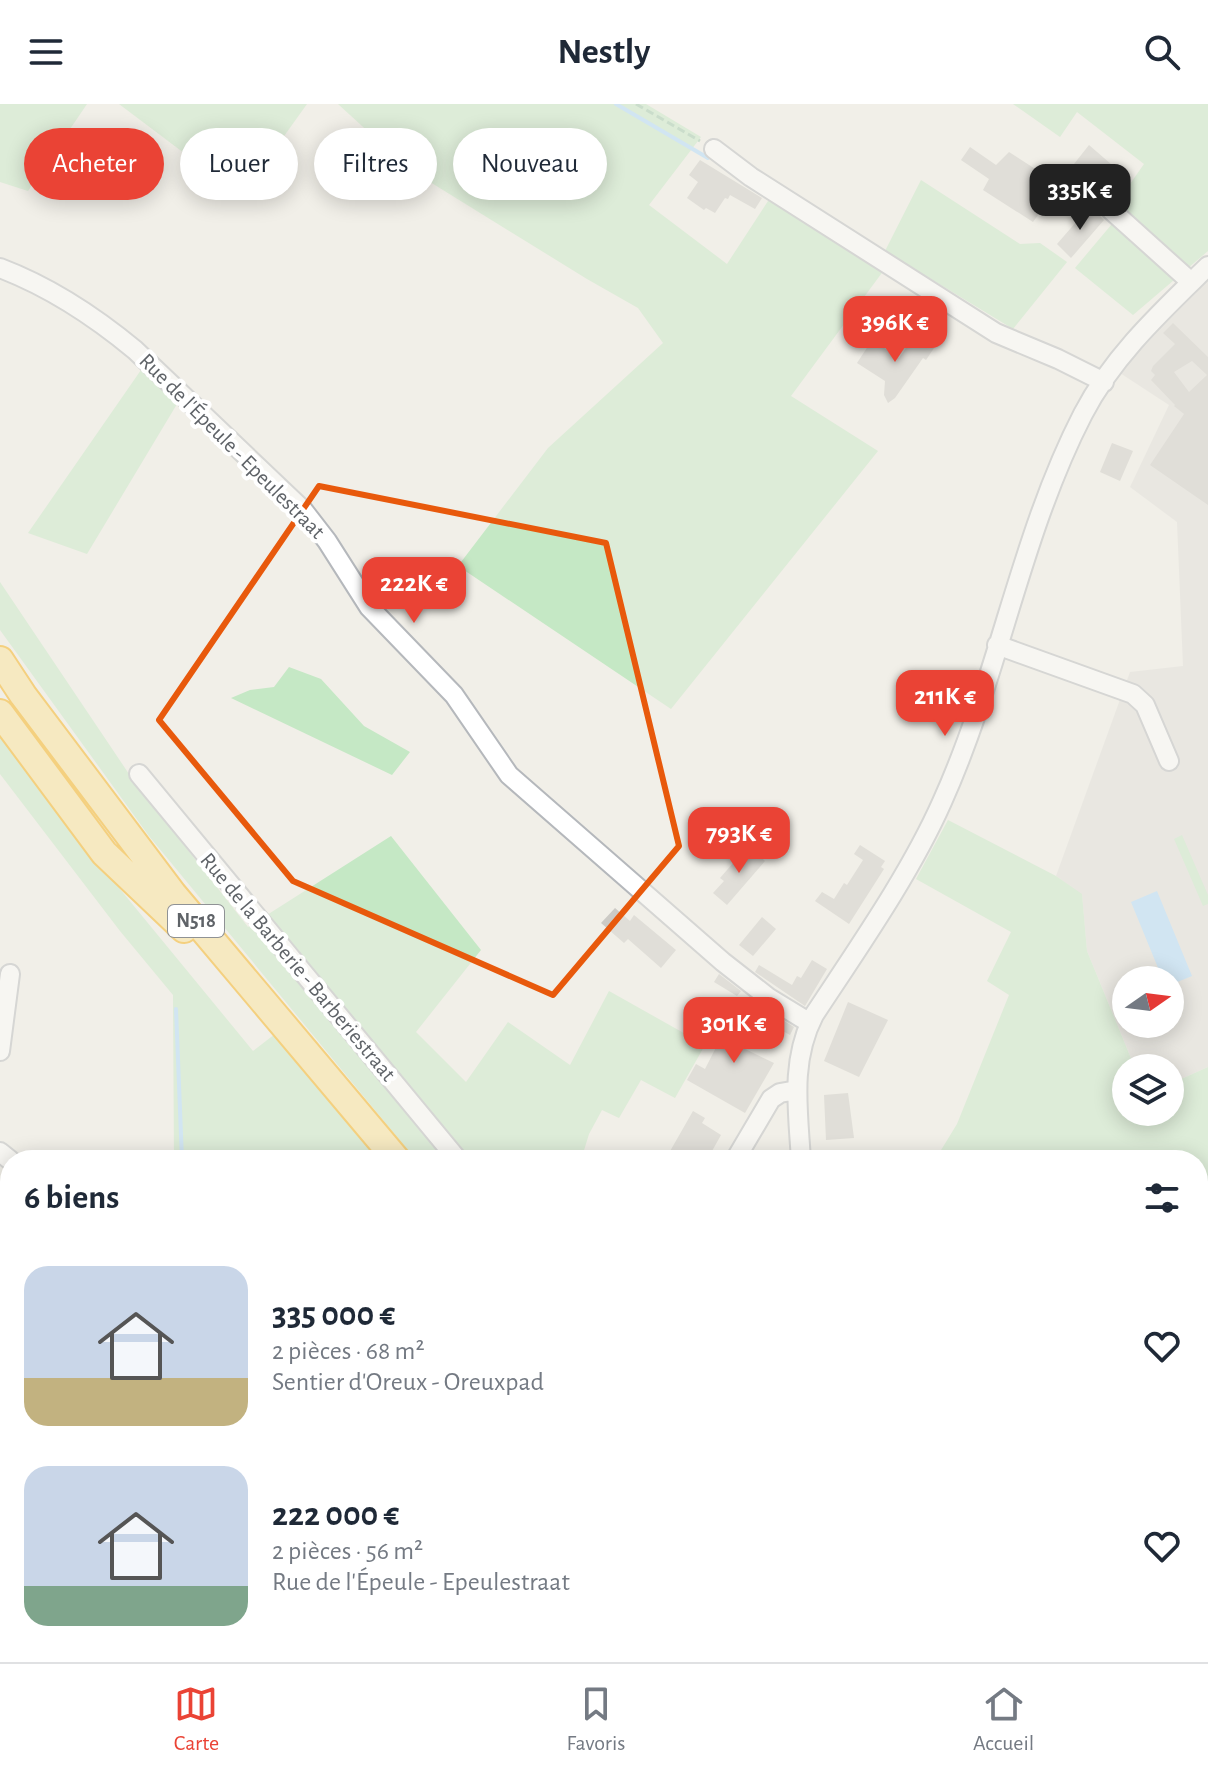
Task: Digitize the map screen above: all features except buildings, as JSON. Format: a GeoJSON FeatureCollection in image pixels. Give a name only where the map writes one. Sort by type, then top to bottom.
{"type":"FeatureCollection","features":[{"type":"Feature","properties":{"kind":"highway","name":"N518"},"geometry":{"type":"LineString","coordinates":[[0,660],[173,894],[389,1150]]}},
{"type":"Feature","properties":{"kind":"highway","name":"N518"},"geometry":{"type":"LineString","coordinates":[[0,713],[104,853],[274,1013]]}},
{"type":"Feature","properties":{"kind":"street"},"geometry":{"type":"LineString","coordinates":[[714,149],[751,177],[996,333],[1104,382]]}},
{"type":"Feature","properties":{"kind":"street"},"geometry":{"type":"LineString","coordinates":[[1111,210],[1191,282]]}},
{"type":"Feature","properties":{"kind":"street"},"geometry":{"type":"LineString","coordinates":[[800,1150],[797,1090],[799,1054],[810,1023],[912,858],[942,803],[1062,460],[1084,411],[1130,344],[1208,266]]}},
{"type":"Feature","properties":{"kind":"street","name":"Rue de l'Épeule - Epeulestraat"},"geometry":{"type":"LineString","coordinates":[[0,268],[67,300],[135,350],[303,510],[327,541],[369,607],[454,695],[509,775],[723,962],[769,998],[810,1023]]}},
{"type":"Feature","properties":{"kind":"street"},"geometry":{"type":"LineString","coordinates":[[997,645],[1133,694],[1145,705],[1169,761]]}},
{"type":"Feature","properties":{"kind":"street","name":"Rue de la Barberie - Barberiestraat"},"geometry":{"type":"LineString","coordinates":[[139,774],[450,1150]]}},
{"type":"Feature","properties":{"kind":"street"},"geometry":{"type":"LineString","coordinates":[[0,1051],[10,974]]}},
{"type":"Feature","properties":{"kind":"street"},"geometry":{"type":"LineString","coordinates":[[741,1150],[771,1099],[780,1093],[797,1090]]}},
{"type":"Feature","properties":{"kind":"path"},"geometry":{"type":"LineString","coordinates":[[636,104],[714,149]]}},
{"type":"Feature","properties":{"kind":"highlighted area"},"geometry":{"type":"Polygon","coordinates":[[[319,486],[606,543],[679,846],[553,995],[293,881],[159,720],[319,486]]]}},
{"type":"Feature","properties":{"kind":"shaded area"},"geometry":{"type":"Polygon","coordinates":[[[1208,281],[1208,1067],[1184,1078],[1184,1054],[1129,1054],[1123,1038],[1184,1038],[1184,966],[1112,966],[1112,1012],[1087,951],[1082,895],[1056,876],[1130,672],[1183,666],[1177,522],[1130,487],[1169,405],[1120,373],[1161,324],[1208,281]]]}},
{"type":"Feature","properties":{"kind":"green space"},"geometry":{"type":"Polygon","coordinates":[[[0,104],[87,104],[71,128],[24,128],[24,190],[0,182],[0,104]]]}},
{"type":"Feature","properties":{"kind":"green space"},"geometry":{"type":"Polygon","coordinates":[[[119,104],[307,104],[290,128],[180,128],[180,150],[164,138],[164,128],[151,128],[119,104]]]}},
{"type":"Feature","properties":{"kind":"green space"},"geometry":{"type":"Polygon","coordinates":[[[338,104],[646,104],[701,137],[649,205],[727,264],[770,198],[884,270],[791,396],[878,451],[671,709],[458,566],[548,448],[663,343],[638,308],[459,200],[607,200],[607,128],[453,128],[453,196],[437,186],[437,128],[364,128],[338,104]]]}},
{"type":"Feature","properties":{"kind":"green space"},"geometry":{"type":"Polygon","coordinates":[[[1013,104],[1208,104],[1208,251],[1133,315],[1075,268],[1122,212],[1116,204],[1144,164],[1077,112],[1060,137],[1013,104]]]}},
{"type":"Feature","properties":{"kind":"green space"},"geometry":{"type":"Polygon","coordinates":[[[921,180],[1020,244],[1040,243],[1067,262],[1013,329],[885,251],[921,180]]]}},
{"type":"Feature","properties":{"kind":"green space"},"geometry":{"type":"Polygon","coordinates":[[[141,370],[177,404],[87,554],[28,533],[141,370]]]}},
{"type":"Feature","properties":{"kind":"green space"},"geometry":{"type":"Polygon","coordinates":[[[0,582],[131,777],[248,927],[391,836],[481,950],[416,1032],[466,1082],[508,1022],[570,1065],[609,991],[705,1045],[675,1098],[641,1080],[619,1118],[602,1110],[584,1150],[408,1150],[149,836],[0,630],[0,582]]]}},
{"type":"Feature","properties":{"kind":"green space"},"geometry":{"type":"Polygon","coordinates":[[[289,667],[321,679],[364,726],[410,752],[392,775],[231,698],[250,690],[274,687],[289,667]]]}},
{"type":"Feature","properties":{"kind":"green space"},"geometry":{"type":"Polygon","coordinates":[[[0,732],[92,855],[253,1051],[275,1034],[374,1150],[174,1150],[173,995],[0,774],[0,732]]]}},
{"type":"Feature","properties":{"kind":"green space"},"geometry":{"type":"Polygon","coordinates":[[[948,820],[1056,876],[1082,894],[1087,951],[1112,1012],[1112,1038],[1123,1038],[1129,1054],[1112,1054],[1112,1126],[1184,1126],[1184,1078],[1208,1067],[1208,1150],[941,1150],[957,1124],[1009,995],[987,981],[1011,932],[916,879],[948,820]]]}},
{"type":"Feature","properties":{"kind":"green space"},"geometry":{"type":"Polygon","coordinates":[[[1182,835],[1208,895],[1208,904],[1203,906],[1174,839],[1182,835]]]}},
{"type":"Feature","properties":{"kind":"water"},"geometry":{"type":"Polygon","coordinates":[[[1157,891],[1192,976],[1184,979],[1184,966],[1157,966],[1131,902],[1157,891]]]}},
{"type":"Feature","properties":{"kind":"waterway"},"geometry":{"type":"LineString","coordinates":[[616,104],[708,158]]}},
{"type":"Feature","properties":{"kind":"waterway"},"geometry":{"type":"LineString","coordinates":[[176,1009],[182,1150]]}}]}
